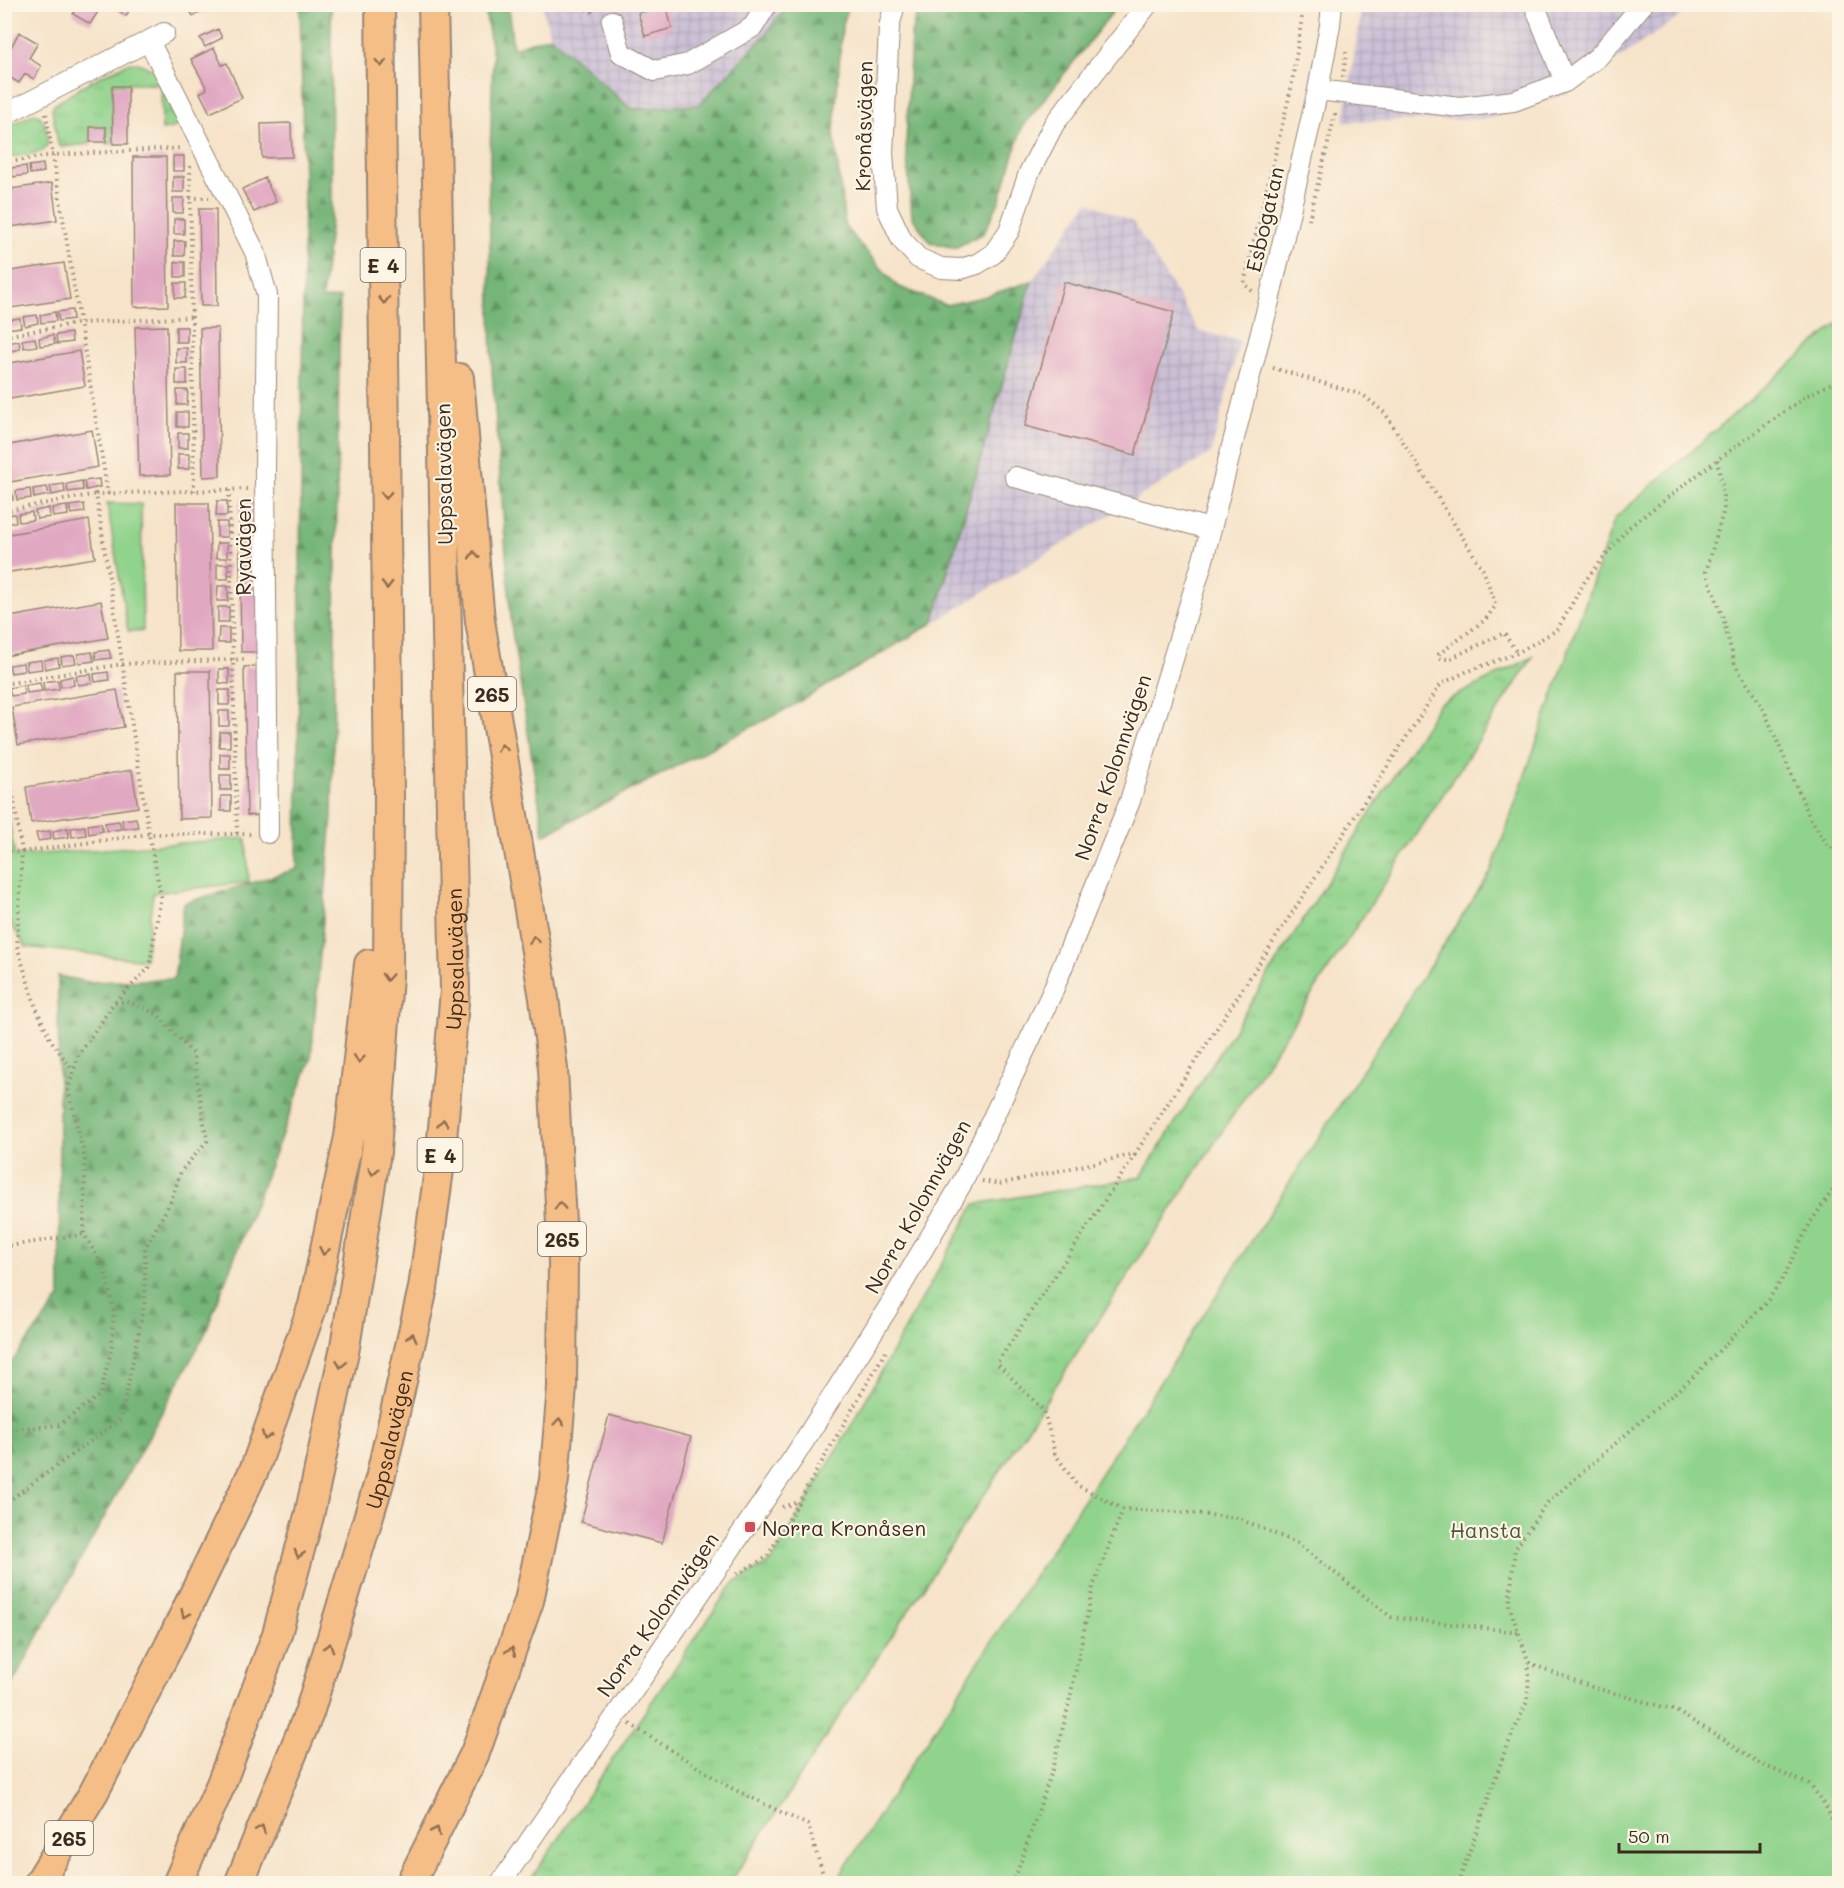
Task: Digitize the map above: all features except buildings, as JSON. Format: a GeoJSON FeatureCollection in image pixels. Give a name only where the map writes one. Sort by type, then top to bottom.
{"type":"FeatureCollection","features":[{"type":"Feature","properties":{"kind":"highway","name":"E 4"},"geometry":{"type":"LineString","coordinates":[[177,1884],[221,1784],[277,1634],[309,1516],[345,1347],[376,1152],[388,975],[390,793],[380,4]]}},
{"type":"Feature","properties":{"kind":"highway","name":"Uppsalavägen"},"geometry":{"type":"LineString","coordinates":[[239,1884],[309,1713],[380,1479],[423,1288],[440,1162],[455,991],[433,4]]}},
{"type":"Feature","properties":{"kind":"highway","name":"265"},"geometry":{"type":"LineString","coordinates":[[410,1884],[475,1753],[529,1601],[554,1480],[562,1387],[563,1262],[553,1069],[544,998],[480,621],[436,117]]}},
{"type":"Feature","properties":{"kind":"highway"},"geometry":{"type":"LineString","coordinates":[[38,1884],[94,1792],[170,1646],[255,1468],[313,1305],[349,1137],[366,1001],[379,844],[390,793]]}},
{"type":"Feature","properties":{"kind":"highway","name":"265"},"geometry":{"type":"LineString","coordinates":[[45,1884],[94,1792]]}},
{"type":"Feature","properties":{"kind":"street"},"geometry":{"type":"LineString","coordinates":[[612,21],[621,53],[655,71],[688,64],[753,27],[767,4]]}},
{"type":"Feature","properties":{"kind":"street","name":"Kronåsvägen"},"geometry":{"type":"LineString","coordinates":[[895,4],[889,27],[883,153],[887,208],[902,240],[918,258],[941,268],[961,269],[977,264],[993,254],[1009,231],[1029,173],[1054,124],[1148,4]]}},
{"type":"Feature","properties":{"kind":"street","name":"Esbogatan"},"geometry":{"type":"LineString","coordinates":[[1232,441],[1269,301],[1318,90],[1332,4]]}},
{"type":"Feature","properties":{"kind":"street"},"geometry":{"type":"LineString","coordinates":[[1534,4],[1565,82]]}},
{"type":"Feature","properties":{"kind":"street"},"geometry":{"type":"LineString","coordinates":[[1318,90],[1460,107],[1514,101],[1565,82],[1598,57],[1643,4]]}},
{"type":"Feature","properties":{"kind":"street","name":"Ryavägen"},"geometry":{"type":"LineString","coordinates":[[4,115],[156,37],[255,252],[267,295],[268,833]]}},
{"type":"Feature","properties":{"kind":"street","name":"Norra Kolonnvägen"},"geometry":{"type":"LineString","coordinates":[[500,1884],[794,1457],[893,1300],[962,1183],[1051,995],[1130,801],[1203,560],[1232,441]]}},
{"type":"Feature","properties":{"kind":"street"},"geometry":{"type":"LineString","coordinates":[[1015,477],[1210,529]]}},
{"type":"Feature","properties":{"kind":"path"},"geometry":{"type":"LineString","coordinates":[[1269,301],[1256,295],[1244,283],[1291,89],[1304,4]]}},
{"type":"Feature","properties":{"kind":"path"},"geometry":{"type":"LineString","coordinates":[[43,95],[108,494]]}},
{"type":"Feature","properties":{"kind":"path"},"geometry":{"type":"LineString","coordinates":[[4,163],[53,155],[190,147]]}},
{"type":"Feature","properties":{"kind":"path"},"geometry":{"type":"LineString","coordinates":[[190,158],[194,491]]}},
{"type":"Feature","properties":{"kind":"path"},"geometry":{"type":"LineString","coordinates":[[4,336],[80,323],[192,317]]}},
{"type":"Feature","properties":{"kind":"path"},"geometry":{"type":"LineString","coordinates":[[1273,368],[1363,395],[1384,413],[1483,570],[1496,605],[1485,620],[1439,654],[1439,659],[1449,659],[1504,633],[1517,653]]}},
{"type":"Feature","properties":{"kind":"path"},"geometry":{"type":"LineString","coordinates":[[1518,1632],[1390,1617],[1297,1543],[1237,1518],[1123,1509],[1077,1485],[1055,1454],[1044,1411],[997,1363],[1441,684],[1517,653],[1557,630],[1585,581],[1628,528],[1717,460],[1808,396],[1839,379]]}},
{"type":"Feature","properties":{"kind":"path"},"geometry":{"type":"LineString","coordinates":[[1717,460],[1724,509],[1706,572],[1723,618],[1735,665],[1763,708],[1809,818],[1829,847],[1839,853]]}},
{"type":"Feature","properties":{"kind":"path"},"geometry":{"type":"LineString","coordinates":[[4,511],[96,494],[266,488]]}},
{"type":"Feature","properties":{"kind":"path"},"geometry":{"type":"LineString","coordinates":[[230,489],[237,834]]}},
{"type":"Feature","properties":{"kind":"path"},"geometry":{"type":"LineString","coordinates":[[4,1430],[59,1425],[100,1395],[111,1350],[114,1312],[105,1269],[84,1234],[85,1159],[68,1089],[78,1056],[114,1002],[149,968],[161,896],[149,834],[96,494]]}},
{"type":"Feature","properties":{"kind":"path"},"geometry":{"type":"LineString","coordinates":[[4,684],[122,664],[267,659]]}},
{"type":"Feature","properties":{"kind":"path"},"geometry":{"type":"LineString","coordinates":[[4,738],[22,852],[17,946],[35,1005],[50,1039],[74,1071]]}},
{"type":"Feature","properties":{"kind":"path"},"geometry":{"type":"LineString","coordinates":[[4,851],[22,852],[149,834],[268,833]]}},
{"type":"Feature","properties":{"kind":"path"},"geometry":{"type":"LineString","coordinates":[[4,1504],[120,1419],[145,1300],[145,1248],[171,1201],[181,1171],[207,1141],[193,1054],[157,1014],[127,1001],[114,1002]]}},
{"type":"Feature","properties":{"kind":"path"},"geometry":{"type":"LineString","coordinates":[[980,1181],[999,1184],[1135,1154]]}},
{"type":"Feature","properties":{"kind":"path"},"geometry":{"type":"LineString","coordinates":[[1458,1884],[1505,1751],[1528,1699],[1529,1663],[1509,1605],[1515,1549],[1547,1503],[1690,1380],[1766,1304],[1783,1278],[1810,1222],[1839,1180]]}},
{"type":"Feature","properties":{"kind":"path"},"geometry":{"type":"LineString","coordinates":[[4,1247],[84,1234]]}},
{"type":"Feature","properties":{"kind":"path"},"geometry":{"type":"LineString","coordinates":[[1013,1884],[1051,1774],[1067,1712],[1093,1587],[1123,1509]]}},
{"type":"Feature","properties":{"kind":"path"},"geometry":{"type":"LineString","coordinates":[[1529,1663],[1592,1688],[1674,1710],[1760,1764],[1809,1784],[1823,1801],[1839,1835]]}},
{"type":"Feature","properties":{"kind":"path"},"geometry":{"type":"LineString","coordinates":[[628,1722],[729,1786],[808,1825],[826,1884]]}},
{"type":"Feature","properties":{"kind":"shaded area"},"geometry":{"type":"Polygon","coordinates":[[[542,5],[789,5],[763,37],[699,105],[631,109],[550,36],[542,5]]]}},
{"type":"Feature","properties":{"kind":"shaded area"},"geometry":{"type":"Polygon","coordinates":[[[1362,5],[1697,5],[1566,94],[1489,119],[1344,122],[1362,5]]]}},
{"type":"Feature","properties":{"kind":"shaded area"},"geometry":{"type":"Polygon","coordinates":[[[1088,202],[1133,222],[1199,331],[1240,341],[1211,453],[933,623],[1032,281],[1088,202]]]}},
{"type":"Feature","properties":{"kind":"green space"},"geometry":{"type":"Polygon","coordinates":[[[300,5],[331,5],[332,210],[322,299],[340,298],[332,816],[311,1059],[204,1336],[5,1697],[5,1371],[60,1298],[58,976],[89,982],[174,979],[184,903],[297,869],[304,185],[300,5]]]}},
{"type":"Feature","properties":{"kind":"green space"},"geometry":{"type":"Polygon","coordinates":[[[484,5],[508,5],[513,48],[550,36],[631,109],[699,105],[763,37],[789,5],[849,5],[842,27],[834,132],[845,227],[897,286],[946,305],[983,297],[1032,281],[933,623],[794,705],[544,835],[512,631],[492,370],[489,192],[493,56],[484,5]]]}},
{"type":"Feature","properties":{"kind":"green space"},"geometry":{"type":"Polygon","coordinates":[[[919,5],[1118,5],[1022,128],[999,202],[984,233],[955,248],[930,242],[912,217],[906,146],[911,34],[919,5]]]}},
{"type":"Feature","properties":{"kind":"green space"},"geometry":{"type":"Polygon","coordinates":[[[128,63],[138,63],[156,71],[180,122],[172,128],[162,130],[161,84],[113,84],[113,144],[106,144],[106,127],[90,127],[90,144],[61,147],[58,144],[52,108],[54,105],[91,81],[128,63]]]}},
{"type":"Feature","properties":{"kind":"green space"},"geometry":{"type":"Polygon","coordinates":[[[35,113],[46,127],[47,146],[40,152],[5,158],[5,128],[35,113]]]}},
{"type":"Feature","properties":{"kind":"green space","name":"Hansta"},"geometry":{"type":"Polygon","coordinates":[[[1839,322],[1839,1883],[835,1883],[1491,872],[1615,518],[1839,322]]]}},
{"type":"Feature","properties":{"kind":"green space"},"geometry":{"type":"Polygon","coordinates":[[[107,503],[141,504],[143,631],[128,631],[107,503]]]}},
{"type":"Feature","properties":{"kind":"green space"},"geometry":{"type":"Polygon","coordinates":[[[1533,657],[730,1883],[528,1883],[726,1593],[735,1582],[772,1561],[852,1424],[975,1204],[1141,1177],[1439,704],[1533,657]]]}},
{"type":"Feature","properties":{"kind":"green space"},"geometry":{"type":"Polygon","coordinates":[[[4,790],[15,856],[246,838],[249,882],[153,893],[145,960],[26,947],[5,915],[4,790]]]}},
{"type":"Feature","properties":{"kind":"place","name":"Norra Kronåsen"},"geometry":{"type":"Point","coordinates":[750,1527]}}]}
